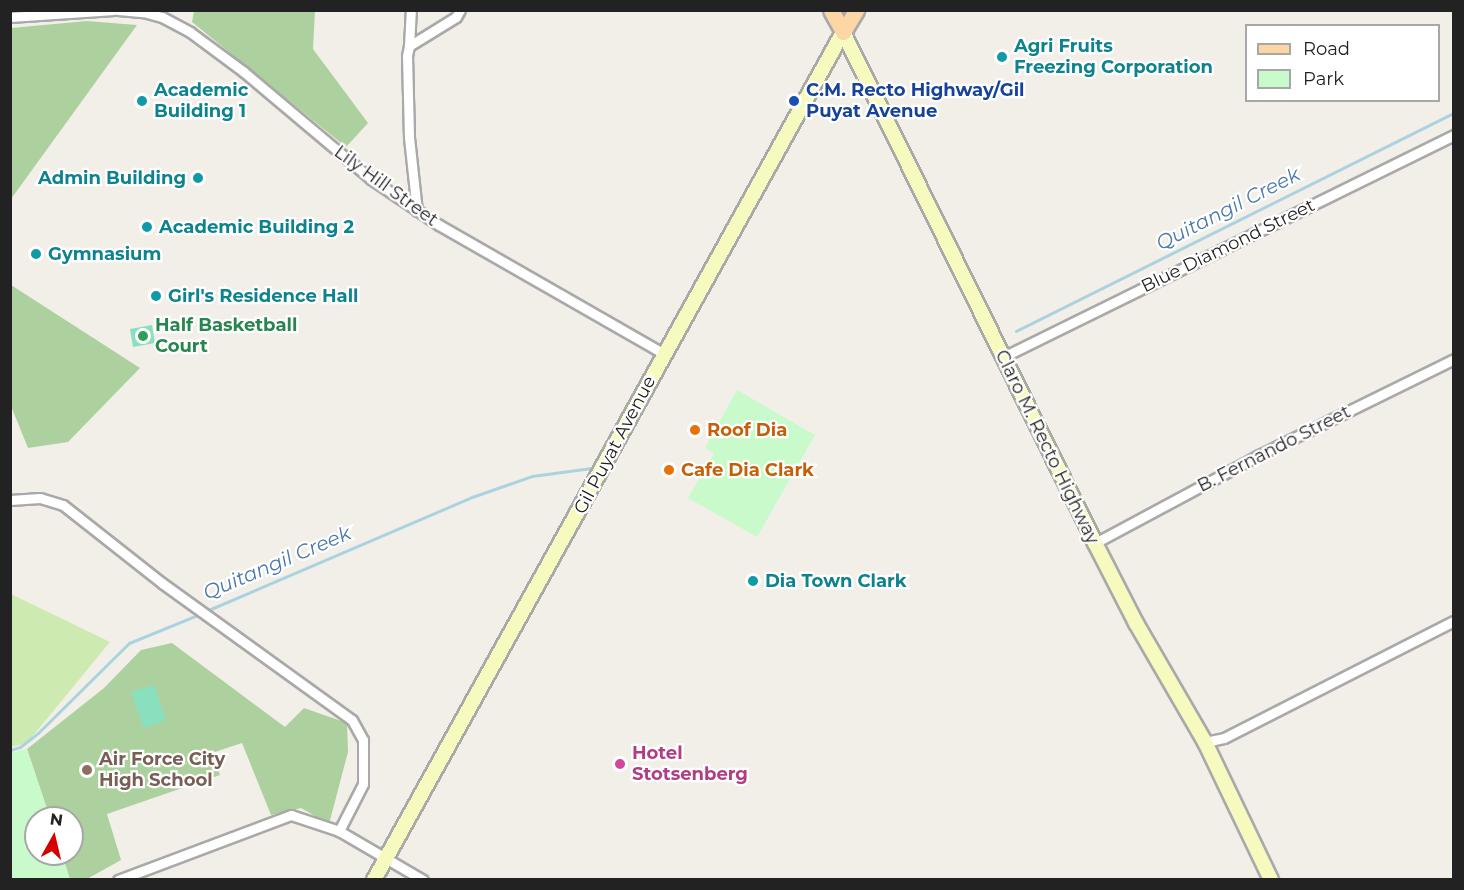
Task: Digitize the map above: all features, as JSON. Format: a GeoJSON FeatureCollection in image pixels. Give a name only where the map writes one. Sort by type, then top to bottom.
{"type":"FeatureCollection","features":[{"type":"Feature","properties":{"kind":"main road","name":"Claro M. Recto Highway"},"geometry":{"type":"LineString","coordinates":[[831,10],[1095,543],[1136,623],[1205,742],[1271,879]]}},
{"type":"Feature","properties":{"kind":"main road","name":"Gil Puyat Avenue"},"geometry":{"type":"LineString","coordinates":[[374,879],[856,10]]}},
{"type":"Feature","properties":{"kind":"street","name":"Lily Hill Street"},"geometry":{"type":"LineString","coordinates":[[10,17],[116,10],[143,12],[162,17],[190,32],[244,72],[371,179],[417,211],[664,354]]}},
{"type":"Feature","properties":{"kind":"street"},"geometry":{"type":"LineString","coordinates":[[411,10],[407,56],[409,137],[417,211]]}},
{"type":"Feature","properties":{"kind":"street"},"geometry":{"type":"LineString","coordinates":[[409,46],[456,17],[460,10]]}},
{"type":"Feature","properties":{"kind":"street","name":"Blue Diamond Street"},"geometry":{"type":"LineString","coordinates":[[1003,357],[1454,135]]}},
{"type":"Feature","properties":{"kind":"street","name":"B. Fernando Street"},"geometry":{"type":"LineString","coordinates":[[1095,543],[1259,455],[1454,359]]}},
{"type":"Feature","properties":{"kind":"street"},"geometry":{"type":"LineString","coordinates":[[10,500],[40,498],[63,506],[357,726],[363,740],[363,784],[339,831]]}},
{"type":"Feature","properties":{"kind":"street"},"geometry":{"type":"LineString","coordinates":[[1205,742],[1224,738],[1454,621]]}},
{"type":"Feature","properties":{"kind":"street"},"geometry":{"type":"LineString","coordinates":[[118,879],[291,815],[339,831],[423,879]]}},
{"type":"Feature","properties":{"kind":"green space"},"geometry":{"type":"Polygon","coordinates":[[[194,11],[315,11],[313,49],[368,123],[346,147],[192,22],[194,11]]]}},
{"type":"Feature","properties":{"kind":"green space"},"geometry":{"type":"Polygon","coordinates":[[[87,21],[137,25],[11,199],[11,28],[87,21]]]}},
{"type":"Feature","properties":{"kind":"green space"},"geometry":{"type":"Polygon","coordinates":[[[11,285],[140,368],[68,442],[28,448],[11,406],[11,285]]]}},
{"type":"Feature","properties":{"kind":"green space","name":"Half Basketball Court"},"geometry":{"type":"Polygon","coordinates":[[[152,325],[155,343],[133,347],[130,329],[152,325]]]}},
{"type":"Feature","properties":{"kind":"green space"},"geometry":{"type":"Polygon","coordinates":[[[737,390],[815,435],[757,537],[688,498],[714,453],[705,448],[737,390]]]}},
{"type":"Feature","properties":{"kind":"green space"},"geometry":{"type":"Polygon","coordinates":[[[11,594],[110,642],[27,743],[11,747],[11,594]]]}},
{"type":"Feature","properties":{"kind":"green space"},"geometry":{"type":"Polygon","coordinates":[[[172,643],[285,727],[304,708],[347,723],[348,752],[329,824],[301,808],[271,815],[242,743],[212,753],[220,775],[107,814],[121,860],[87,879],[70,880],[66,866],[84,866],[84,806],[46,806],[27,749],[104,688],[141,650],[172,643]]]}},
{"type":"Feature","properties":{"kind":"green space"},"geometry":{"type":"Polygon","coordinates":[[[154,685],[166,720],[144,728],[131,692],[154,685]]]}},
{"type":"Feature","properties":{"kind":"green space"},"geometry":{"type":"Polygon","coordinates":[[[27,749],[46,806],[24,806],[24,866],[66,866],[70,879],[11,879],[11,753],[27,749]]]}},
{"type":"Feature","properties":{"kind":"waterway","name":"Quitangil Creek"},"geometry":{"type":"LineString","coordinates":[[1016,331],[1454,113]]}},
{"type":"Feature","properties":{"kind":"waterway","name":"Quitangil Creek"},"geometry":{"type":"LineString","coordinates":[[206,611],[472,497],[532,476],[591,468]]}},
{"type":"Feature","properties":{"kind":"waterway","name":"Quitangil Creek"},"geometry":{"type":"LineString","coordinates":[[10,750],[20,747],[38,733],[129,643],[200,614]]}},
{"type":"Feature","properties":{"kind":"place","name":"Agri Fruits Freezing Corporation"},"geometry":{"type":"Point","coordinates":[1002,57]}},
{"type":"Feature","properties":{"kind":"place","name":"Academic Building 1"},"geometry":{"type":"Point","coordinates":[142,101]}},
{"type":"Feature","properties":{"kind":"place","name":"C.M. Recto Highway/Gil Puyat Avenue"},"geometry":{"type":"Point","coordinates":[794,101]}},
{"type":"Feature","properties":{"kind":"place","name":"Admin Building"},"geometry":{"type":"Point","coordinates":[198,178]}},
{"type":"Feature","properties":{"kind":"place","name":"Academic Building 2"},"geometry":{"type":"Point","coordinates":[147,227]}},
{"type":"Feature","properties":{"kind":"place","name":"Gymnasium"},"geometry":{"type":"Point","coordinates":[36,254]}},
{"type":"Feature","properties":{"kind":"place","name":"Girl's Residence Hall"},"geometry":{"type":"Point","coordinates":[156,296]}},
{"type":"Feature","properties":{"kind":"place","name":"Half Basketball Court"},"geometry":{"type":"Point","coordinates":[143,336]}},
{"type":"Feature","properties":{"kind":"place","name":"Roof Dia"},"geometry":{"type":"Point","coordinates":[695,430]}},
{"type":"Feature","properties":{"kind":"place","name":"Cafe Dia Clark"},"geometry":{"type":"Point","coordinates":[669,470]}},
{"type":"Feature","properties":{"kind":"place","name":"Dia Town Clark"},"geometry":{"type":"Point","coordinates":[753,581]}},
{"type":"Feature","properties":{"kind":"place","name":"Hotel Stotsenberg"},"geometry":{"type":"Point","coordinates":[620,764]}},
{"type":"Feature","properties":{"kind":"place","name":"Air Force City High School"},"geometry":{"type":"Point","coordinates":[87,770]}}]}
